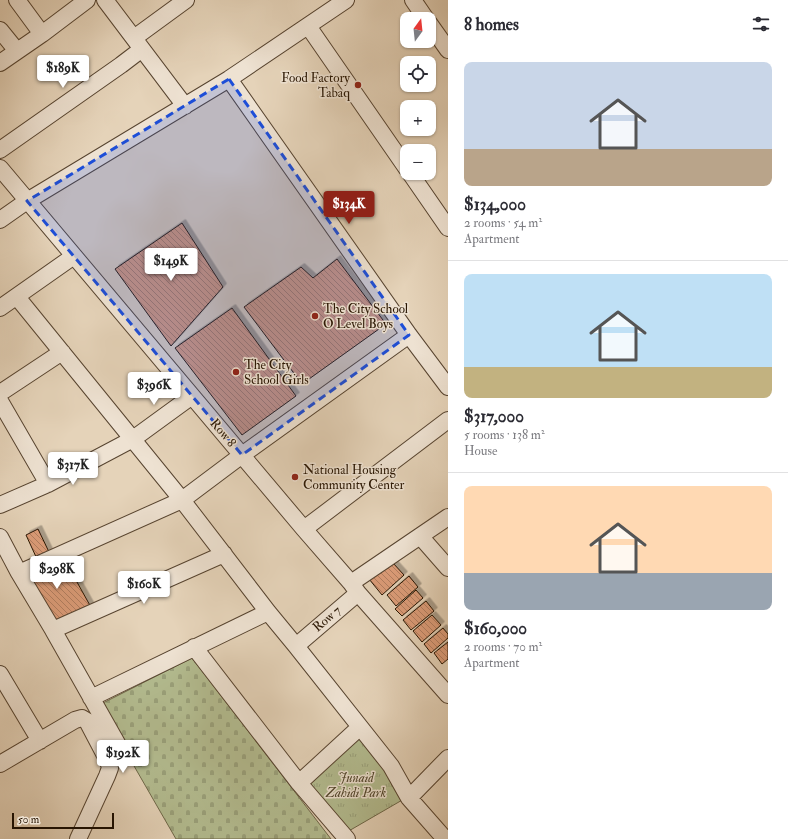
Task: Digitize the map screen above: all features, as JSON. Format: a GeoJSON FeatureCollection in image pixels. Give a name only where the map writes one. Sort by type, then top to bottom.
{"type":"FeatureCollection","features":[{"type":"Feature","properties":{"kind":"street"},"geometry":{"type":"LineString","coordinates":[[17,0],[42,34]]}},
{"type":"Feature","properties":{"kind":"street"},"geometry":{"type":"LineString","coordinates":[[0,63],[87,0]]}},
{"type":"Feature","properties":{"kind":"street"},"geometry":{"type":"LineString","coordinates":[[105,0],[185,106]]}},
{"type":"Feature","properties":{"kind":"street"},"geometry":{"type":"LineString","coordinates":[[0,150],[121,65],[138,43],[186,0]]}},
{"type":"Feature","properties":{"kind":"street"},"geometry":{"type":"LineString","coordinates":[[0,220],[27,201],[229,79],[346,0]]}},
{"type":"Feature","properties":{"kind":"street"},"geometry":{"type":"LineString","coordinates":[[413,0],[421,12]]}},
{"type":"Feature","properties":{"kind":"street"},"geometry":{"type":"LineString","coordinates":[[308,26],[400,159]]}},
{"type":"Feature","properties":{"kind":"street"},"geometry":{"type":"LineString","coordinates":[[0,30],[18,50]]}},
{"type":"Feature","properties":{"kind":"street"},"geometry":{"type":"LineString","coordinates":[[436,33],[448,50]]}},
{"type":"Feature","properties":{"kind":"street"},"geometry":{"type":"LineString","coordinates":[[229,79],[448,387]]}},
{"type":"Feature","properties":{"kind":"street","name":"Row 8"},"geometry":{"type":"LineString","coordinates":[[0,168],[304,529],[447,692]]}},
{"type":"Feature","properties":{"kind":"street"},"geometry":{"type":"LineString","coordinates":[[415,180],[448,228]]}},
{"type":"Feature","properties":{"kind":"street"},"geometry":{"type":"LineString","coordinates":[[0,308],[74,256]]}},
{"type":"Feature","properties":{"kind":"street"},"geometry":{"type":"LineString","coordinates":[[17,297],[182,500],[268,612],[391,766],[409,798],[445,839]]}},
{"type":"Feature","properties":{"kind":"street"},"geometry":{"type":"LineString","coordinates":[[19,573],[182,500],[409,334]]}},
{"type":"Feature","properties":{"kind":"street"},"geometry":{"type":"LineString","coordinates":[[0,393],[62,352]]}},
{"type":"Feature","properties":{"kind":"street"},"geometry":{"type":"LineString","coordinates":[[0,505],[48,484],[133,439],[192,396]]}},
{"type":"Feature","properties":{"kind":"street"},"geometry":{"type":"LineString","coordinates":[[0,401],[48,484]]}},
{"type":"Feature","properties":{"kind":"street"},"geometry":{"type":"LineString","coordinates":[[304,529],[448,420]]}},
{"type":"Feature","properties":{"kind":"street","name":"Row 7"},"geometry":{"type":"LineString","coordinates":[[296,646],[355,588],[420,536],[448,517]]}},
{"type":"Feature","properties":{"kind":"street"},"geometry":{"type":"LineString","coordinates":[[420,536],[448,568]]}},
{"type":"Feature","properties":{"kind":"street"},"geometry":{"type":"LineString","coordinates":[[0,537],[19,573],[118,745]]}},
{"type":"Feature","properties":{"kind":"street"},"geometry":{"type":"LineString","coordinates":[[53,630],[224,554]]}},
{"type":"Feature","properties":{"kind":"street"},"geometry":{"type":"LineString","coordinates":[[91,698],[268,612]]}},
{"type":"Feature","properties":{"kind":"street"},"geometry":{"type":"LineString","coordinates":[[194,647],[299,783],[347,839]]}},
{"type":"Feature","properties":{"kind":"street"},"geometry":{"type":"LineString","coordinates":[[0,674],[40,741]]}},
{"type":"Feature","properties":{"kind":"street"},"geometry":{"type":"LineString","coordinates":[[0,764],[75,720],[82,718],[87,721],[108,761],[110,768],[78,839]]}},
{"type":"Feature","properties":{"kind":"street"},"geometry":{"type":"LineString","coordinates":[[299,783],[360,727]]}},
{"type":"Feature","properties":{"kind":"street"},"geometry":{"type":"LineString","coordinates":[[409,798],[448,758]]}},
{"type":"Feature","properties":{"kind":"highlighted area"},"geometry":{"type":"Polygon","coordinates":[[[229,79],[409,335],[242,455],[27,201],[229,79]]]}},
{"type":"Feature","properties":{"kind":"green space"},"geometry":{"type":"Polygon","coordinates":[[[192,658],[331,839],[176,839],[99,705],[192,658]]]}},
{"type":"Feature","properties":{"kind":"green space","name":"Junaid Zahidi Park"},"geometry":{"type":"Polygon","coordinates":[[[360,734],[404,799],[347,832],[306,783],[360,734]]]}},
{"type":"Feature","properties":{"kind":"building"},"geometry":{"type":"Polygon","coordinates":[[[182,223],[223,287],[171,346],[115,269],[182,223]]]}},
{"type":"Feature","properties":{"kind":"building","name":"The City School O Level Boys"},"geometry":{"type":"Polygon","coordinates":[[[337,259],[386,324],[302,384],[244,307],[301,267],[313,278],[337,259]]]}},
{"type":"Feature","properties":{"kind":"building","name":"The City School Girls"},"geometry":{"type":"Polygon","coordinates":[[[232,308],[296,396],[242,435],[175,348],[232,308]]]}},
{"type":"Feature","properties":{"kind":"building"},"geometry":{"type":"Polygon","coordinates":[[[38,529],[49,552],[37,559],[26,535],[38,529]]]}},
{"type":"Feature","properties":{"kind":"building"},"geometry":{"type":"Polygon","coordinates":[[[63,557],[92,609],[54,624],[20,573],[63,557]]]}},
{"type":"Feature","properties":{"kind":"building"},"geometry":{"type":"Polygon","coordinates":[[[393,563],[404,575],[382,595],[369,579],[393,563]]]}},
{"type":"Feature","properties":{"kind":"building"},"geometry":{"type":"Polygon","coordinates":[[[409,576],[418,587],[396,606],[387,595],[409,576]]]}},
{"type":"Feature","properties":{"kind":"building"},"geometry":{"type":"Polygon","coordinates":[[[416,590],[423,598],[402,616],[395,609],[416,590]]]}},
{"type":"Feature","properties":{"kind":"building"},"geometry":{"type":"Polygon","coordinates":[[[426,601],[434,611],[411,630],[403,620],[426,601]]]}},
{"type":"Feature","properties":{"kind":"building"},"geometry":{"type":"Polygon","coordinates":[[[432,615],[441,625],[422,642],[413,631],[432,615]]]}},
{"type":"Feature","properties":{"kind":"building"},"geometry":{"type":"Polygon","coordinates":[[[443,628],[448,634],[448,638],[431,653],[424,644],[443,628]]]}},
{"type":"Feature","properties":{"kind":"building"},"geometry":{"type":"Polygon","coordinates":[[[448,642],[448,659],[442,664],[434,653],[448,642]]]}},
{"type":"Feature","properties":{"kind":"place","name":"Food Factory Tabaq"},"geometry":{"type":"Point","coordinates":[358,85]}},
{"type":"Feature","properties":{"kind":"place","name":"The City School O Level Boys"},"geometry":{"type":"Point","coordinates":[315,316]}},
{"type":"Feature","properties":{"kind":"place","name":"The City School Girls"},"geometry":{"type":"Point","coordinates":[236,372]}},
{"type":"Feature","properties":{"kind":"place","name":"National Housing Community Center"},"geometry":{"type":"Point","coordinates":[295,477]}}]}
